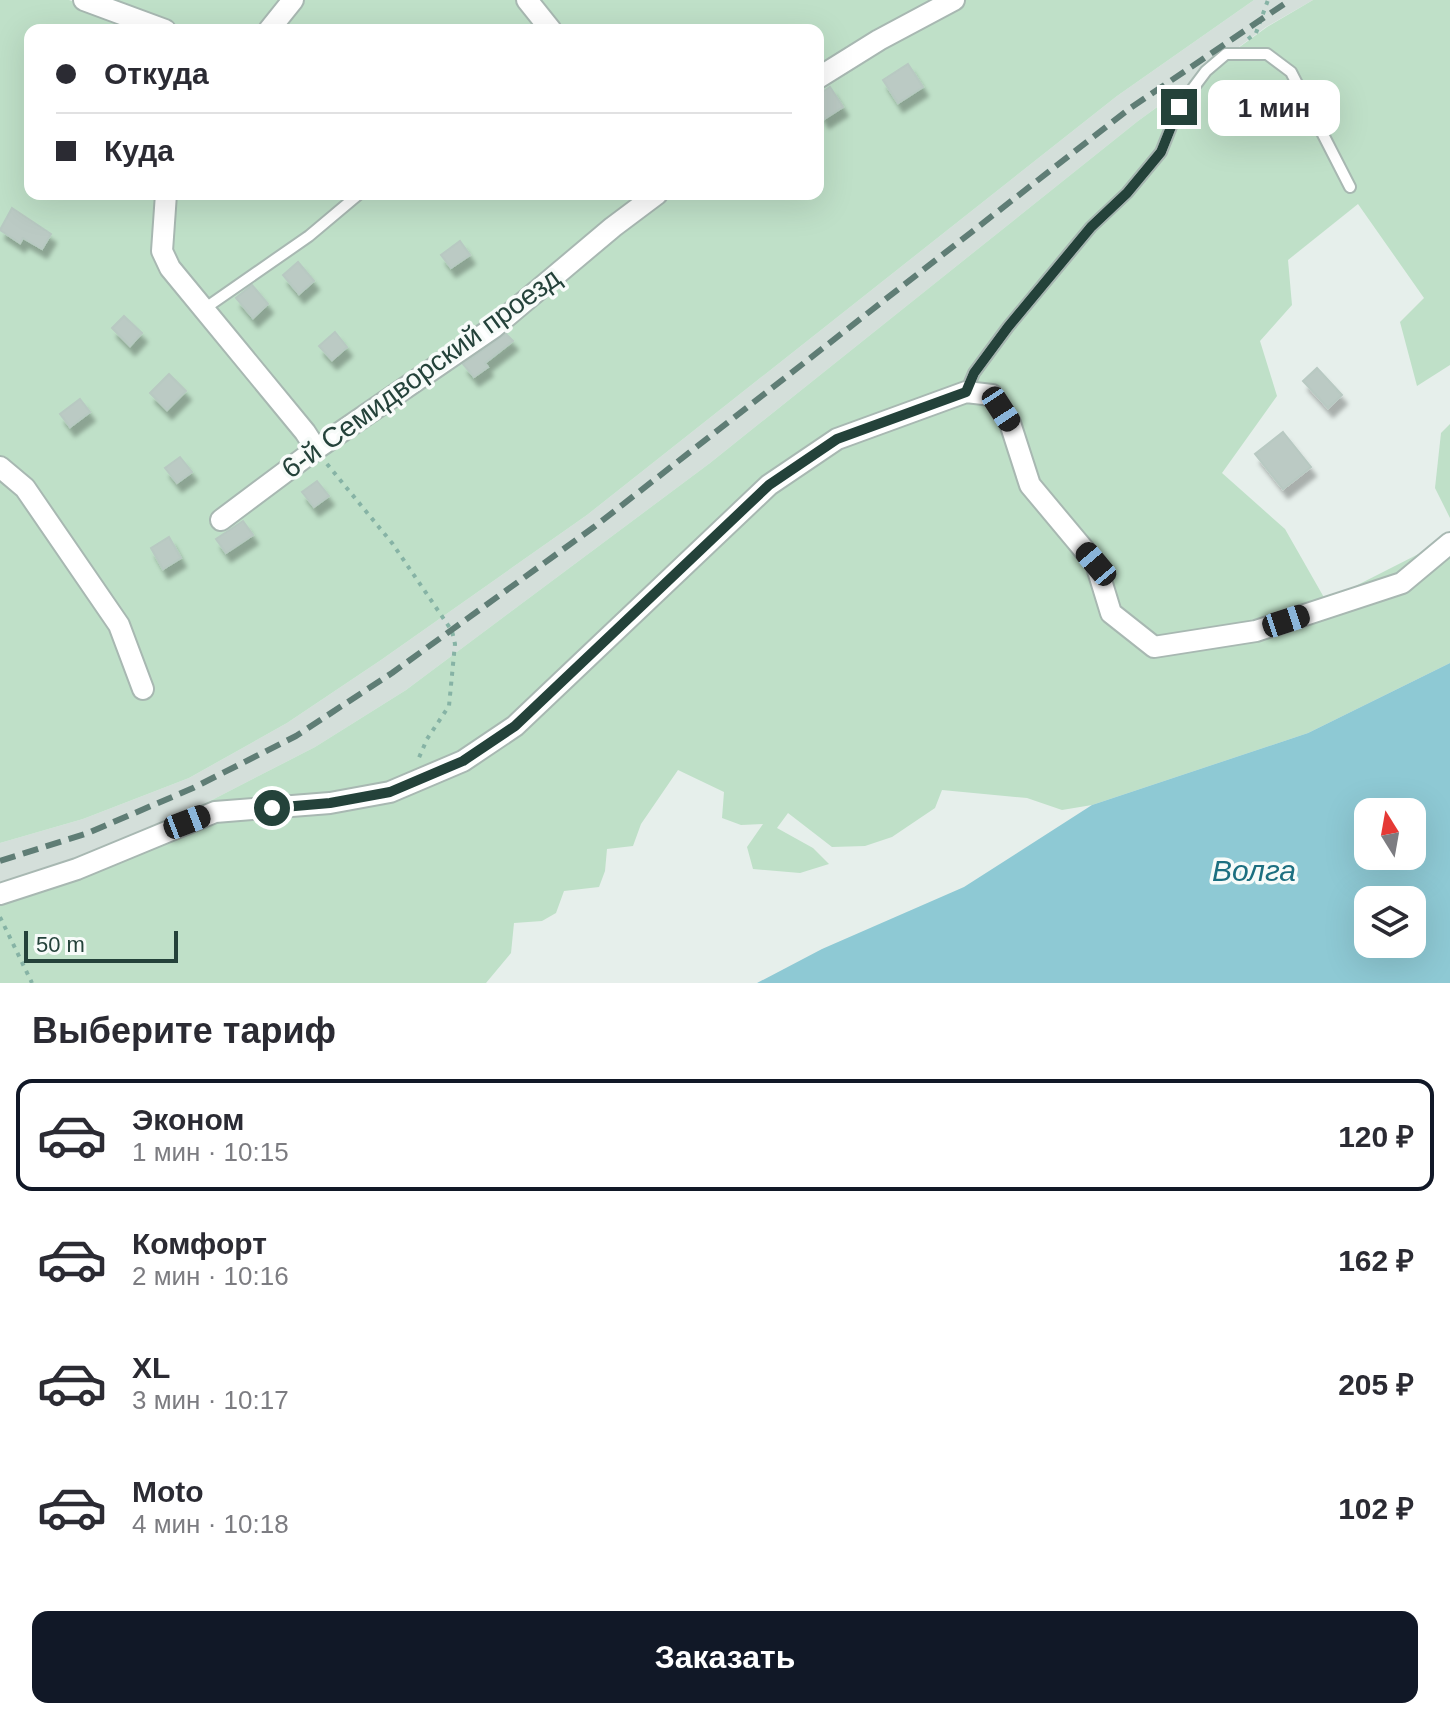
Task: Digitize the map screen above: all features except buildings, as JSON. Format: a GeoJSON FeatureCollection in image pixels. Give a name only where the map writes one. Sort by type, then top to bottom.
{"type":"FeatureCollection","features":[{"type":"Feature","properties":{"kind":"street"},"geometry":{"type":"LineString","coordinates":[[84,0],[149,24]]}},
{"type":"Feature","properties":{"kind":"street"},"geometry":{"type":"LineString","coordinates":[[274,24],[293,0]]}},
{"type":"Feature","properties":{"kind":"street"},"geometry":{"type":"LineString","coordinates":[[527,0],[546,24]]}},
{"type":"Feature","properties":{"kind":"street"},"geometry":{"type":"LineString","coordinates":[[824,74],[879,40],[954,0]]}},
{"type":"Feature","properties":{"kind":"street"},"geometry":{"type":"LineString","coordinates":[[166,200],[162,251],[170,268],[296,420],[316,449]]}},
{"type":"Feature","properties":{"kind":"street","name":"6-й Семидворский проезд"},"geometry":{"type":"LineString","coordinates":[[221,520],[316,449],[493,328],[650,200]]}},
{"type":"Feature","properties":{"kind":"street"},"geometry":{"type":"LineString","coordinates":[[0,894],[77,869],[215,812],[330,803],[390,792],[463,761],[515,726],[769,485],[837,439],[966,392],[992,395],[1010,423],[1030,485],[1096,564],[1111,613],[1154,647],[1256,631],[1402,583],[1450,543]]}},
{"type":"Feature","properties":{"kind":"street"},"geometry":{"type":"LineString","coordinates":[[0,467],[25,488],[119,625],[143,689]]}},
{"type":"Feature","properties":{"kind":"lane"},"geometry":{"type":"LineString","coordinates":[[966,392],[974,373],[1008,327],[1091,227],[1127,193],[1161,152],[1179,107],[1206,71],[1226,54],[1267,54],[1291,72],[1350,187]]}},
{"type":"Feature","properties":{"kind":"lane"},"geometry":{"type":"LineString","coordinates":[[204,309],[309,236],[352,200]]}},
{"type":"Feature","properties":{"kind":"path"},"geometry":{"type":"LineString","coordinates":[[1231,54],[1256,33],[1268,0]]}},
{"type":"Feature","properties":{"kind":"path"},"geometry":{"type":"LineString","coordinates":[[316,449],[392,543],[452,631],[455,644],[449,706],[427,739],[414,769]]}},
{"type":"Feature","properties":{"kind":"path"},"geometry":{"type":"LineString","coordinates":[[0,917],[32,983]]}},
{"type":"Feature","properties":{"kind":"shaded area"},"geometry":{"type":"Polygon","coordinates":[[[1254,0],[1313,0],[1266,27],[1138,121],[710,463],[406,690],[315,747],[210,801],[101,850],[0,885],[0,843],[83,819],[189,778],[287,723],[587,515],[1117,96],[1254,0]]]}},
{"type":"Feature","properties":{"kind":"green space"},"geometry":{"type":"Polygon","coordinates":[[[0,0],[69,0],[139,24],[24,24],[24,200],[162,200],[157,252],[304,441],[302,453],[658,200],[824,200],[824,83],[882,45],[964,0],[1254,0],[1117,96],[587,515],[381,660],[287,723],[189,778],[83,819],[0,843],[0,0]]]}},
{"type":"Feature","properties":{"kind":"green space"},"geometry":{"type":"Polygon","coordinates":[[[91,0],[288,0],[270,24],[160,24],[91,0]]]}},
{"type":"Feature","properties":{"kind":"green space"},"geometry":{"type":"Polygon","coordinates":[[[299,0],[521,0],[540,24],[280,24],[299,0]]]}},
{"type":"Feature","properties":{"kind":"green space"},"geometry":{"type":"Polygon","coordinates":[[[533,0],[943,0],[824,66],[824,24],[552,24],[533,0]]]}},
{"type":"Feature","properties":{"kind":"green space"},"geometry":{"type":"Polygon","coordinates":[[[1313,0],[1450,0],[1450,365],[1417,386],[1400,322],[1424,298],[1358,204],[1288,260],[1292,305],[1260,341],[1277,396],[1222,473],[1285,529],[1326,601],[1450,538],[1450,663],[1308,733],[1092,805],[1062,810],[1027,798],[942,790],[935,808],[892,837],[865,846],[832,847],[788,813],[777,828],[813,848],[829,864],[800,873],[753,869],[747,847],[763,824],[741,825],[722,818],[724,792],[678,770],[641,824],[633,846],[607,849],[605,871],[599,887],[564,891],[556,913],[542,921],[514,923],[511,953],[486,983],[0,983],[0,885],[101,850],[210,801],[315,747],[406,690],[710,463],[1138,121],[1267,27],[1313,0]]]}},
{"type":"Feature","properties":{"kind":"green space"},"geometry":{"type":"Polygon","coordinates":[[[171,200],[645,200],[490,325],[326,438],[308,430],[167,248],[171,200]]]}},
{"type":"Feature","properties":{"kind":"green space"},"geometry":{"type":"Polygon","coordinates":[[[1450,424],[1450,518],[1435,488],[1441,433],[1450,424]]]}},
{"type":"Feature","properties":{"kind":"water","name":"Волга"},"geometry":{"type":"Polygon","coordinates":[[[1450,663],[1450,983],[757,983],[822,949],[964,887],[1092,805],[1308,733],[1450,663]]]}},
{"type":"Feature","properties":{"kind":"railway"},"geometry":{"type":"LineString","coordinates":[[0,861],[88,833],[193,788],[296,736],[392,673],[594,527],[1129,109],[1290,0]]}},
{"type":"Feature","properties":{"kind":"route"},"geometry":{"type":"LineString","coordinates":[[272,808],[330,803],[390,792],[463,761],[515,726],[769,485],[837,439],[966,392],[974,373],[1008,327],[1091,227],[1127,193],[1161,152],[1179,107]]}}]}
